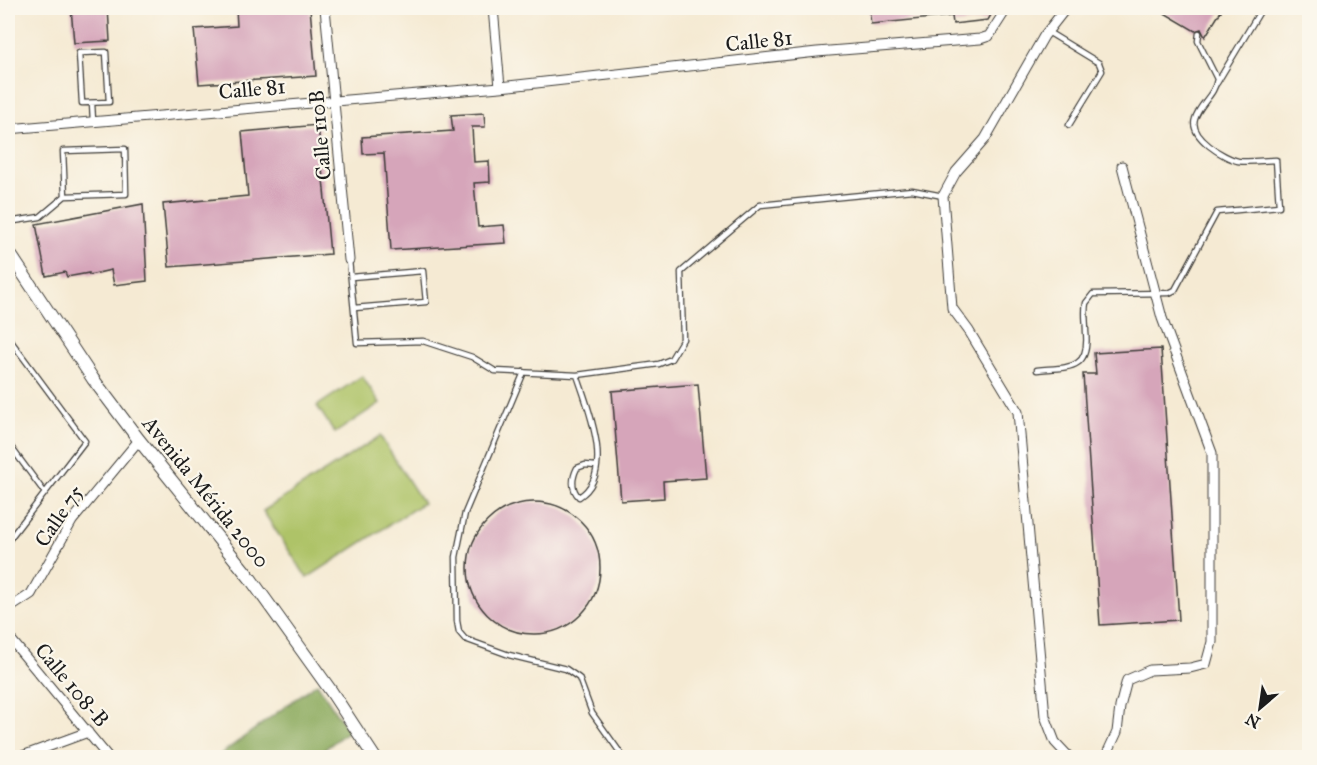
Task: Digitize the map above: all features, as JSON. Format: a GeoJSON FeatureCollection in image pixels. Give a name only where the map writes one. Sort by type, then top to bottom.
{"type":"FeatureCollection","features":[{"type":"Feature","properties":{"kind":"main road","name":"Avenida Mérida 2000"},"geometry":{"type":"LineString","coordinates":[[8,251],[93,379],[250,578],[331,691],[375,758]]}},
{"type":"Feature","properties":{"kind":"street","name":"Calle 110B"},"geometry":{"type":"LineString","coordinates":[[325,8],[336,100],[350,260]]}},
{"type":"Feature","properties":{"kind":"street"},"geometry":{"type":"LineString","coordinates":[[493,8],[500,87]]}},
{"type":"Feature","properties":{"kind":"street","name":"Calle 81"},"geometry":{"type":"LineString","coordinates":[[8,129],[500,87],[817,52],[980,39],[989,36],[1007,8]]}},
{"type":"Feature","properties":{"kind":"street"},"geometry":{"type":"LineString","coordinates":[[1066,8],[1047,32],[985,140],[956,172],[943,196],[952,308],[969,331],[1018,412],[1045,716],[1055,742],[1070,758]]}},
{"type":"Feature","properties":{"kind":"street"},"geometry":{"type":"LineString","coordinates":[[1105,758],[1117,732],[1127,680],[1149,670],[1190,668],[1206,664],[1212,642],[1212,453],[1162,318],[1122,166]]}},
{"type":"Feature","properties":{"kind":"street","name":"Calle 75"},"geometry":{"type":"LineString","coordinates":[[8,609],[31,594],[72,521],[139,440]]}},
{"type":"Feature","properties":{"kind":"street","name":"Calle 108-B"},"geometry":{"type":"LineString","coordinates":[[8,636],[109,758]]}},
{"type":"Feature","properties":{"kind":"street"},"geometry":{"type":"LineString","coordinates":[[17,758],[88,732]]}},
{"type":"Feature","properties":{"kind":"lane"},"geometry":{"type":"LineString","coordinates":[[1037,370],[1067,368],[1081,360],[1088,346],[1086,303],[1094,294],[1169,293],[1180,284],[1199,242],[1217,212],[1279,206],[1276,160],[1240,161],[1231,158],[1196,134],[1194,126],[1195,119],[1262,8]]}},
{"type":"Feature","properties":{"kind":"lane"},"geometry":{"type":"LineString","coordinates":[[1047,32],[1102,67],[1102,71],[1069,125]]}},
{"type":"Feature","properties":{"kind":"lane"},"geometry":{"type":"LineString","coordinates":[[1199,33],[1198,41],[1217,79],[1216,86]]}},
{"type":"Feature","properties":{"kind":"lane"},"geometry":{"type":"LineString","coordinates":[[106,52],[109,102],[92,103],[82,103],[79,53],[106,52]]}},
{"type":"Feature","properties":{"kind":"lane"},"geometry":{"type":"LineString","coordinates":[[92,103],[93,122]]}},
{"type":"Feature","properties":{"kind":"lane"},"geometry":{"type":"LineString","coordinates":[[8,222],[40,217],[65,196],[126,194],[124,149],[63,151],[65,196]]}},
{"type":"Feature","properties":{"kind":"lane"},"geometry":{"type":"LineString","coordinates":[[350,260],[357,343],[423,341],[472,357],[495,370],[577,375],[659,364],[671,359],[683,339],[681,272],[760,205],[912,190],[943,196]]}},
{"type":"Feature","properties":{"kind":"lane"},"geometry":{"type":"LineString","coordinates":[[351,277],[423,271],[426,302],[354,308]]}},
{"type":"Feature","properties":{"kind":"lane"},"geometry":{"type":"LineString","coordinates":[[8,337],[85,441],[8,542]]}},
{"type":"Feature","properties":{"kind":"lane"},"geometry":{"type":"LineString","coordinates":[[525,372],[465,513],[456,557],[459,632],[465,639],[509,654],[566,669],[579,678],[592,713],[624,758]]}},
{"type":"Feature","properties":{"kind":"lane"},"geometry":{"type":"LineString","coordinates":[[577,375],[596,433],[597,449],[596,466],[594,482],[589,491],[579,497],[574,492],[573,483],[577,468],[585,465],[596,466]]}},
{"type":"Feature","properties":{"kind":"lane"},"geometry":{"type":"LineString","coordinates":[[8,444],[45,494]]}},
{"type":"Feature","properties":{"kind":"green space"},"geometry":{"type":"Polygon","coordinates":[[[362,376],[380,403],[335,433],[317,406],[362,376]]]}},
{"type":"Feature","properties":{"kind":"green space"},"geometry":{"type":"Polygon","coordinates":[[[380,436],[423,503],[307,578],[263,511],[380,436]]]}},
{"type":"Feature","properties":{"kind":"green space"},"geometry":{"type":"Polygon","coordinates":[[[317,683],[348,731],[315,757],[217,757],[317,683]]]}},
{"type":"Feature","properties":{"kind":"building"},"geometry":{"type":"Polygon","coordinates":[[[71,8],[108,8],[110,41],[74,43],[71,8]]]}},
{"type":"Feature","properties":{"kind":"building"},"geometry":{"type":"Polygon","coordinates":[[[236,8],[310,8],[316,76],[199,84],[194,29],[237,26],[236,8]]]}},
{"type":"Feature","properties":{"kind":"building"},"geometry":{"type":"Polygon","coordinates":[[[869,8],[995,8],[988,20],[953,24],[952,16],[871,24],[869,8]]]}},
{"type":"Feature","properties":{"kind":"building"},"geometry":{"type":"Polygon","coordinates":[[[1156,8],[1223,8],[1205,37],[1201,29],[1195,31],[1156,8]]]}},
{"type":"Feature","properties":{"kind":"building"},"geometry":{"type":"Polygon","coordinates":[[[484,113],[485,127],[472,127],[474,162],[489,161],[490,182],[474,183],[478,227],[504,225],[506,243],[391,250],[384,153],[363,154],[362,137],[453,131],[451,115],[484,113]]]}},
{"type":"Feature","properties":{"kind":"building"},"geometry":{"type":"Polygon","coordinates":[[[318,125],[330,254],[169,267],[163,204],[248,196],[242,132],[318,125]]]}},
{"type":"Feature","properties":{"kind":"building"},"geometry":{"type":"Polygon","coordinates":[[[143,204],[147,281],[114,285],[111,270],[89,275],[89,273],[67,277],[65,272],[46,276],[36,224],[143,204]]]}},
{"type":"Feature","properties":{"kind":"building"},"geometry":{"type":"Polygon","coordinates":[[[1161,349],[1179,620],[1100,625],[1083,374],[1096,374],[1094,353],[1161,349]]]}},
{"type":"Feature","properties":{"kind":"building"},"geometry":{"type":"Polygon","coordinates":[[[698,384],[706,478],[663,481],[664,498],[621,501],[612,391],[698,384]]]}},
{"type":"Feature","properties":{"kind":"building"},"geometry":{"type":"Polygon","coordinates":[[[534,502],[559,507],[581,521],[595,543],[600,568],[595,593],[581,615],[559,629],[534,634],[509,629],[487,615],[473,593],[468,568],[473,543],[487,521],[509,507],[534,502]]]}}]}
